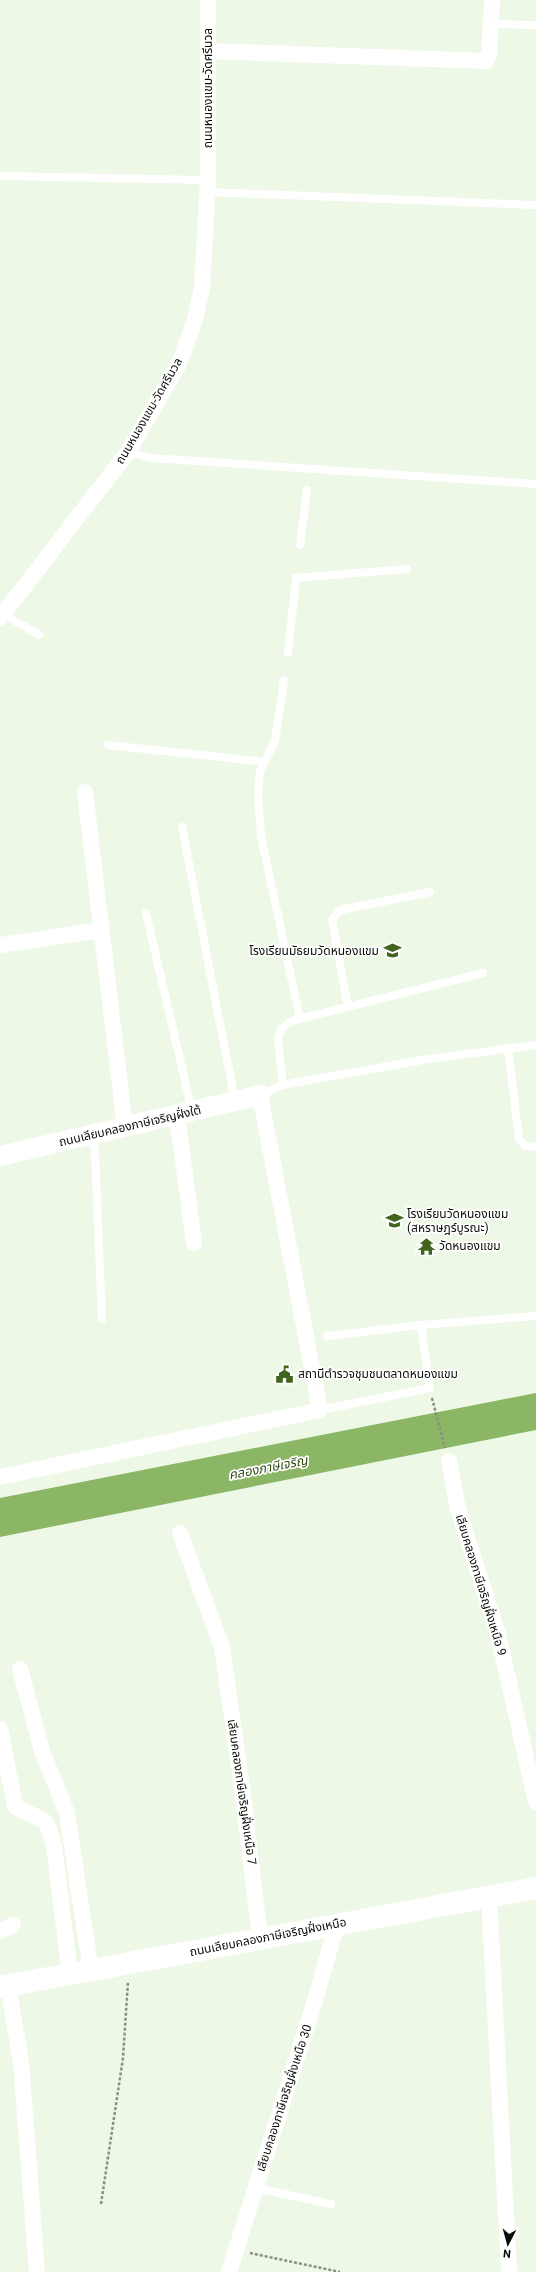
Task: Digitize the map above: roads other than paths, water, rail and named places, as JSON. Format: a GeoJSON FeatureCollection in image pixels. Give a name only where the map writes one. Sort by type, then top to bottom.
{"type":"FeatureCollection","features":[{"type":"Feature","properties":{"kind":"main road","name":"ถนนเลียบคลองภาษีเจริญฝั่งเหนือ"},"geometry":{"type":"LineString","coordinates":[[4,1986],[70,1975],[337,1924],[489,1898],[536,1888]]}},
{"type":"Feature","properties":{"kind":"street","name":"ถนนหนองแขม-วัดศรีนวล"},"geometry":{"type":"LineString","coordinates":[[2,616],[128,452],[178,366],[194,323],[202,288],[207,186],[209,51],[208,0]]}},
{"type":"Feature","properties":{"kind":"street"},"geometry":{"type":"LineString","coordinates":[[209,51],[481,62],[486,61],[489,56],[492,0]]}},
{"type":"Feature","properties":{"kind":"street"},"geometry":{"type":"LineString","coordinates":[[84,792],[125,1127]]}},
{"type":"Feature","properties":{"kind":"street"},"geometry":{"type":"LineString","coordinates":[[0,945],[101,930]]}},
{"type":"Feature","properties":{"kind":"street"},"geometry":{"type":"LineString","coordinates":[[0,1477],[320,1410],[260,1095]]}},
{"type":"Feature","properties":{"kind":"street","name":"ถนนเลียบคลองภาษีเจริญฝั่งใต้"},"geometry":{"type":"LineString","coordinates":[[0,1156],[260,1095]]}},
{"type":"Feature","properties":{"kind":"street"},"geometry":{"type":"LineString","coordinates":[[184,1113],[194,1243]]}},
{"type":"Feature","properties":{"kind":"street","name":"เลียบคลองภาษีเจริญฝั่งเหนือ 9"},"geometry":{"type":"LineString","coordinates":[[449,1462],[458,1509],[498,1634],[536,1802]]}},
{"type":"Feature","properties":{"kind":"street","name":"เลียบคลองภาษีเจริญฝั่งเหนือ 7"},"geometry":{"type":"LineString","coordinates":[[180,1533],[222,1647],[242,1787],[260,1938]]}},
{"type":"Feature","properties":{"kind":"street"},"geometry":{"type":"LineString","coordinates":[[20,1669],[42,1751],[67,1813],[91,1971]]}},
{"type":"Feature","properties":{"kind":"street"},"geometry":{"type":"LineString","coordinates":[[0,1729],[15,1806],[23,1812],[37,1815],[45,1820],[49,1827],[54,1846],[70,1975]]}},
{"type":"Feature","properties":{"kind":"street"},"geometry":{"type":"LineString","coordinates":[[489,1898],[509,2272]]}},
{"type":"Feature","properties":{"kind":"street","name":"เลียบคลองภาษีเจริญฝั่งเหนือ 30"},"geometry":{"type":"LineString","coordinates":[[229,2272],[313,2007],[337,1924]]}},
{"type":"Feature","properties":{"kind":"street"},"geometry":{"type":"LineString","coordinates":[[4,1986],[21,2062],[38,2272]]}},
{"type":"Feature","properties":{"kind":"lane"},"geometry":{"type":"LineString","coordinates":[[491,24],[536,25]]}},
{"type":"Feature","properties":{"kind":"lane"},"geometry":{"type":"LineString","coordinates":[[0,176],[536,205]]}},
{"type":"Feature","properties":{"kind":"lane"},"geometry":{"type":"LineString","coordinates":[[128,452],[151,458],[536,484]]}},
{"type":"Feature","properties":{"kind":"lane"},"geometry":{"type":"LineString","coordinates":[[300,545],[307,490]]}},
{"type":"Feature","properties":{"kind":"lane"},"geometry":{"type":"LineString","coordinates":[[288,653],[296,574],[408,569]]}},
{"type":"Feature","properties":{"kind":"lane"},"geometry":{"type":"LineString","coordinates":[[2,616],[39,635]]}},
{"type":"Feature","properties":{"kind":"lane"},"geometry":{"type":"LineString","coordinates":[[284,680],[275,741],[260,772],[258,796],[261,836],[300,1019]]}},
{"type":"Feature","properties":{"kind":"lane"},"geometry":{"type":"LineString","coordinates":[[108,745],[266,762]]}},
{"type":"Feature","properties":{"kind":"lane"},"geometry":{"type":"LineString","coordinates":[[182,827],[235,1102]]}},
{"type":"Feature","properties":{"kind":"lane"},"geometry":{"type":"LineString","coordinates":[[348,1007],[332,920],[340,910],[430,892]]}},
{"type":"Feature","properties":{"kind":"lane"},"geometry":{"type":"LineString","coordinates":[[146,913],[184,1113]]}},
{"type":"Feature","properties":{"kind":"lane"},"geometry":{"type":"LineString","coordinates":[[283,1085],[278,1040],[281,1029],[291,1021],[483,973]]}},
{"type":"Feature","properties":{"kind":"lane"},"geometry":{"type":"LineString","coordinates":[[260,1095],[283,1085],[508,1048],[536,1045]]}},
{"type":"Feature","properties":{"kind":"lane"},"geometry":{"type":"LineString","coordinates":[[508,1048],[519,1139],[525,1146],[536,1147]]}},
{"type":"Feature","properties":{"kind":"lane"},"geometry":{"type":"LineString","coordinates":[[92,1134],[95,1160],[102,1319]]}},
{"type":"Feature","properties":{"kind":"lane"},"geometry":{"type":"LineString","coordinates":[[327,1336],[421,1325],[536,1316]]}},
{"type":"Feature","properties":{"kind":"lane"},"geometry":{"type":"LineString","coordinates":[[320,1410],[430,1388],[421,1325]]}},
{"type":"Feature","properties":{"kind":"lane"},"geometry":{"type":"LineString","coordinates":[[256,2188],[331,2204]]}},
{"type":"Feature","properties":{"kind":"water","name":"คลองภาษีเจริญ"},"geometry":{"type":"Polygon","coordinates":[[[536,1393],[536,1430],[0,1537],[0,1498],[536,1393]]]}},
{"type":"Feature","properties":{"kind":"place","name":"โรงเรียนมัธยมวัดหนองแขม"},"geometry":{"type":"Point","coordinates":[392,951]}},
{"type":"Feature","properties":{"kind":"place","name":"โรงเรียนวัดหนองแขม (สหราษฎร์บูรณะ)"},"geometry":{"type":"Point","coordinates":[394,1221]}},
{"type":"Feature","properties":{"kind":"place","name":"วัดหนองแขม"},"geometry":{"type":"Point","coordinates":[426,1246]}},
{"type":"Feature","properties":{"kind":"place","name":"สถานีตำรวจชุมชนตลาดหนองแขม"},"geometry":{"type":"Point","coordinates":[285,1374]}}]}
